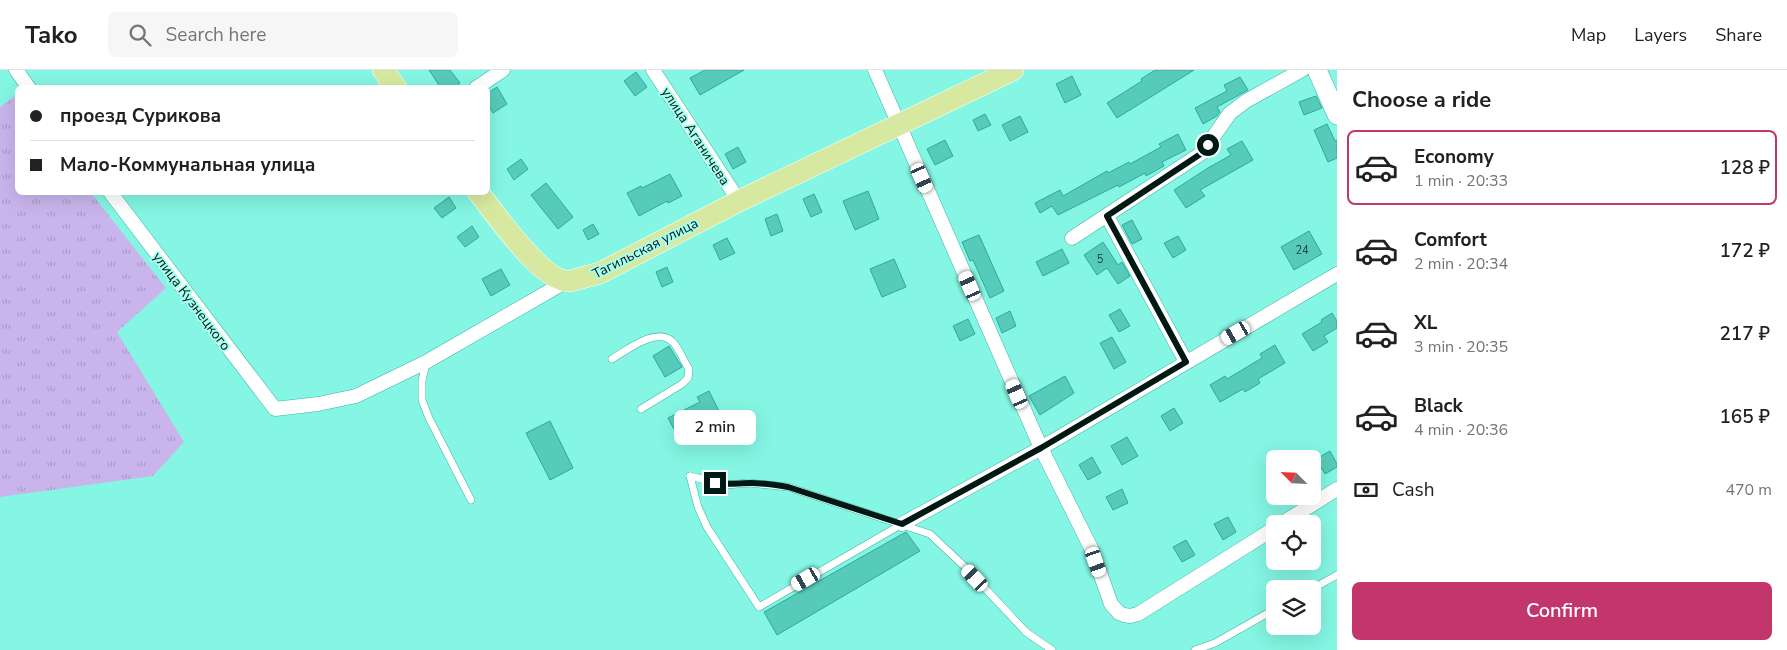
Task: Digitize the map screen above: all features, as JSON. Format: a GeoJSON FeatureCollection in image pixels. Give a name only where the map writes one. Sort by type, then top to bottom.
{"type":"FeatureCollection","features":[{"type":"Feature","properties":{"kind":"main road"},"geometry":{"type":"LineString","coordinates":[[383,70],[394,85]]}},
{"type":"Feature","properties":{"kind":"main road","name":"Тагильская улица"},"geometry":{"type":"LineString","coordinates":[[565,282],[600,273],[739,201],[1013,70]]}},
{"type":"Feature","properties":{"kind":"main road"},"geometry":{"type":"LineString","coordinates":[[480,195],[538,265],[550,275],[565,282]]}},
{"type":"Feature","properties":{"kind":"street"},"geometry":{"type":"LineString","coordinates":[[16,70],[27,85]]}},
{"type":"Feature","properties":{"kind":"street"},"geometry":{"type":"LineString","coordinates":[[480,85],[503,70]]}},
{"type":"Feature","properties":{"kind":"street","name":"улица Аганичева"},"geometry":{"type":"LineString","coordinates":[[653,70],[739,201]]}},
{"type":"Feature","properties":{"kind":"street"},"geometry":{"type":"LineString","coordinates":[[876,70],[1041,448],[1092,550],[1111,604],[1119,613],[1124,615],[1138,614],[1266,534]]}},
{"type":"Feature","properties":{"kind":"street"},"geometry":{"type":"LineString","coordinates":[[1072,238],[1202,153],[1230,113],[1302,70]]}},
{"type":"Feature","properties":{"kind":"street"},"geometry":{"type":"LineString","coordinates":[[1316,70],[1337,115]]}},
{"type":"Feature","properties":{"kind":"street","name":"улица Кузнецкого"},"geometry":{"type":"LineString","coordinates":[[112,195],[275,409]]}},
{"type":"Feature","properties":{"kind":"street"},"geometry":{"type":"LineString","coordinates":[[1107,216],[1186,362]]}},
{"type":"Feature","properties":{"kind":"street"},"geometry":{"type":"LineString","coordinates":[[902,524],[1041,448],[1337,274]]}},
{"type":"Feature","properties":{"kind":"street","name":"Тагильская улица"},"geometry":{"type":"LineString","coordinates":[[275,409],[318,404],[356,396],[426,362],[565,282]]}},
{"type":"Feature","properties":{"kind":"street"},"geometry":{"type":"LineString","coordinates":[[1296,515],[1337,489]]}},
{"type":"Feature","properties":{"kind":"lane"},"geometry":{"type":"LineString","coordinates":[[612,359],[654,336],[660,336],[673,342],[689,369],[688,378],[682,384],[641,409]]}},
{"type":"Feature","properties":{"kind":"lane"},"geometry":{"type":"LineString","coordinates":[[426,362],[422,382],[422,400],[470,500]]}},
{"type":"Feature","properties":{"kind":"lane"},"geometry":{"type":"LineString","coordinates":[[902,524],[759,606],[707,527],[698,507],[690,476],[725,485],[749,483],[774,484],[788,487],[902,524],[920,530],[937,540],[1026,632],[1052,650]]}},
{"type":"Feature","properties":{"kind":"lane"},"geometry":{"type":"LineString","coordinates":[[1321,584],[1337,575]]}},
{"type":"Feature","properties":{"kind":"lane"},"geometry":{"type":"LineString","coordinates":[[1195,650],[1215,643],[1266,614]]}},
{"type":"Feature","properties":{"kind":"green space"},"geometry":{"type":"Polygon","coordinates":[[[15,96],[15,195],[93,195],[166,288],[117,332],[184,442],[153,476],[0,497],[0,107],[15,96]]]}},
{"type":"Feature","properties":{"kind":"building"},"geometry":{"type":"Polygon","coordinates":[[[429,70],[450,70],[460,83],[458,85],[439,85],[429,70]]]}},
{"type":"Feature","properties":{"kind":"building"},"geometry":{"type":"Polygon","coordinates":[[[705,70],[744,70],[700,95],[690,78],[705,70]]]}},
{"type":"Feature","properties":{"kind":"building"},"geometry":{"type":"Polygon","coordinates":[[[1155,70],[1194,70],[1117,118],[1107,103],[1142,81],[1141,79],[1155,70]]]}},
{"type":"Feature","properties":{"kind":"building"},"geometry":{"type":"Polygon","coordinates":[[[636,72],[647,87],[635,96],[624,81],[636,72]]]}},
{"type":"Feature","properties":{"kind":"building"},"geometry":{"type":"Polygon","coordinates":[[[1072,76],[1081,95],[1065,103],[1056,84],[1072,76]]]}},
{"type":"Feature","properties":{"kind":"building"},"geometry":{"type":"Polygon","coordinates":[[[1240,77],[1248,90],[1217,107],[1220,112],[1217,116],[1203,124],[1195,108],[1227,91],[1224,85],[1240,77]]]}},
{"type":"Feature","properties":{"kind":"building"},"geometry":{"type":"Polygon","coordinates":[[[497,87],[507,104],[493,113],[490,108],[490,92],[497,87]]]}},
{"type":"Feature","properties":{"kind":"building"},"geometry":{"type":"Polygon","coordinates":[[[1316,96],[1322,108],[1304,115],[1299,102],[1316,96]]]}},
{"type":"Feature","properties":{"kind":"building"},"geometry":{"type":"Polygon","coordinates":[[[985,114],[991,125],[978,131],[973,120],[985,114]]]}},
{"type":"Feature","properties":{"kind":"building"},"geometry":{"type":"Polygon","coordinates":[[[1020,116],[1028,132],[1010,141],[1002,125],[1020,116]]]}},
{"type":"Feature","properties":{"kind":"building"},"geometry":{"type":"Polygon","coordinates":[[[1327,124],[1335,141],[1337,140],[1337,158],[1328,162],[1314,130],[1327,124]]]}},
{"type":"Feature","properties":{"kind":"building"},"geometry":{"type":"Polygon","coordinates":[[[1178,134],[1186,150],[1162,162],[1164,166],[1146,176],[1145,173],[1119,187],[1118,185],[1058,215],[1052,206],[1040,213],[1035,203],[1060,190],[1063,196],[1107,171],[1108,173],[1129,162],[1130,164],[1161,147],[1159,144],[1178,134]]]}},
{"type":"Feature","properties":{"kind":"building"},"geometry":{"type":"Polygon","coordinates":[[[945,140],[953,156],[935,165],[927,149],[945,140]]]}},
{"type":"Feature","properties":{"kind":"building"},"geometry":{"type":"Polygon","coordinates":[[[1242,141],[1253,160],[1200,190],[1205,196],[1186,208],[1174,190],[1231,155],[1227,149],[1242,141]]]}},
{"type":"Feature","properties":{"kind":"building"},"geometry":{"type":"Polygon","coordinates":[[[738,147],[746,162],[733,169],[725,154],[738,147]]]}},
{"type":"Feature","properties":{"kind":"building"},"geometry":{"type":"Polygon","coordinates":[[[521,159],[528,169],[514,180],[507,169],[521,159]]]}},
{"type":"Feature","properties":{"kind":"building"},"geometry":{"type":"Polygon","coordinates":[[[670,174],[682,196],[668,203],[667,201],[639,216],[627,193],[670,174]]]}},
{"type":"Feature","properties":{"kind":"building"},"geometry":{"type":"Polygon","coordinates":[[[546,183],[573,217],[558,229],[531,195],[546,183]]]}},
{"type":"Feature","properties":{"kind":"building"},"geometry":{"type":"Polygon","coordinates":[[[868,191],[879,219],[855,230],[843,201],[868,191]]]}},
{"type":"Feature","properties":{"kind":"building"},"geometry":{"type":"Polygon","coordinates":[[[814,194],[822,212],[811,217],[803,199],[814,194]]]}},
{"type":"Feature","properties":{"kind":"building"},"geometry":{"type":"Polygon","coordinates":[[[449,197],[456,208],[442,218],[434,208],[449,197]]]}},
{"type":"Feature","properties":{"kind":"building"},"geometry":{"type":"Polygon","coordinates":[[[777,214],[783,231],[771,236],[765,219],[777,214]]]}},
{"type":"Feature","properties":{"kind":"building"},"geometry":{"type":"Polygon","coordinates":[[[1132,220],[1142,239],[1132,244],[1122,225],[1132,220]]]}},
{"type":"Feature","properties":{"kind":"building"},"geometry":{"type":"Polygon","coordinates":[[[593,224],[599,234],[588,240],[583,230],[593,224]]]}},
{"type":"Feature","properties":{"kind":"building"},"geometry":{"type":"Polygon","coordinates":[[[472,226],[479,237],[465,247],[457,237],[472,226]]]}},
{"type":"Feature","properties":{"kind":"building"},"geometry":{"type":"Polygon","coordinates":[[[1309,231],[1322,254],[1294,270],[1281,247],[1309,231]]]}},
{"type":"Feature","properties":{"kind":"building"},"geometry":{"type":"Polygon","coordinates":[[[979,235],[1004,291],[990,298],[973,260],[970,261],[962,242],[979,235]]]}},
{"type":"Feature","properties":{"kind":"building"},"geometry":{"type":"Polygon","coordinates":[[[1178,236],[1186,250],[1173,258],[1164,243],[1178,236]]]}},
{"type":"Feature","properties":{"kind":"building"},"geometry":{"type":"Polygon","coordinates":[[[727,238],[735,253],[720,260],[713,245],[727,238]]]}},
{"type":"Feature","properties":{"kind":"building"},"geometry":{"type":"Polygon","coordinates":[[[1103,242],[1118,265],[1122,262],[1130,276],[1118,284],[1107,268],[1097,275],[1084,255],[1103,242]]]}},
{"type":"Feature","properties":{"kind":"building"},"geometry":{"type":"Polygon","coordinates":[[[1062,249],[1069,263],[1043,276],[1036,262],[1062,249]]]}},
{"type":"Feature","properties":{"kind":"building"},"geometry":{"type":"Polygon","coordinates":[[[894,259],[906,287],[882,297],[870,269],[894,259]]]}},
{"type":"Feature","properties":{"kind":"building"},"geometry":{"type":"Polygon","coordinates":[[[667,267],[673,282],[662,287],[656,272],[667,267]]]}},
{"type":"Feature","properties":{"kind":"building"},"geometry":{"type":"Polygon","coordinates":[[[501,269],[510,285],[491,296],[482,279],[501,269]]]}},
{"type":"Feature","properties":{"kind":"building"},"geometry":{"type":"Polygon","coordinates":[[[1120,309],[1130,326],[1119,332],[1109,315],[1120,309]]]}},
{"type":"Feature","properties":{"kind":"building"},"geometry":{"type":"Polygon","coordinates":[[[1010,311],[1016,326],[1002,333],[996,318],[1010,311]]]}},
{"type":"Feature","properties":{"kind":"building"},"geometry":{"type":"Polygon","coordinates":[[[1332,313],[1337,321],[1337,328],[1324,336],[1328,342],[1313,351],[1302,334],[1322,322],[1321,320],[1332,313]]]}},
{"type":"Feature","properties":{"kind":"building"},"geometry":{"type":"Polygon","coordinates":[[[968,319],[975,334],[960,341],[953,326],[968,319]]]}},
{"type":"Feature","properties":{"kind":"building"},"geometry":{"type":"Polygon","coordinates":[[[1112,337],[1126,362],[1114,369],[1100,343],[1112,337]]]}},
{"type":"Feature","properties":{"kind":"building"},"geometry":{"type":"Polygon","coordinates":[[[1275,345],[1285,363],[1258,379],[1260,383],[1245,392],[1243,389],[1220,402],[1210,385],[1225,376],[1227,379],[1262,358],[1260,354],[1275,345]]]}},
{"type":"Feature","properties":{"kind":"building"},"geometry":{"type":"Polygon","coordinates":[[[669,346],[682,367],[665,377],[653,356],[669,346]]]}},
{"type":"Feature","properties":{"kind":"building"},"geometry":{"type":"Polygon","coordinates":[[[1065,376],[1074,393],[1040,415],[1029,396],[1065,376]]]}},
{"type":"Feature","properties":{"kind":"building"},"geometry":{"type":"Polygon","coordinates":[[[709,391],[719,411],[676,433],[668,418],[700,402],[697,397],[709,391]]]}},
{"type":"Feature","properties":{"kind":"building"},"geometry":{"type":"Polygon","coordinates":[[[1174,408],[1183,423],[1170,431],[1161,416],[1174,408]]]}},
{"type":"Feature","properties":{"kind":"building"},"geometry":{"type":"Polygon","coordinates":[[[550,421],[573,468],[550,480],[526,433],[550,421]]]}},
{"type":"Feature","properties":{"kind":"building"},"geometry":{"type":"Polygon","coordinates":[[[1127,437],[1138,456],[1122,465],[1111,446],[1127,437]]]}},
{"type":"Feature","properties":{"kind":"building"},"geometry":{"type":"Polygon","coordinates":[[[1330,451],[1337,467],[1325,474],[1321,467],[1321,456],[1330,451]]]}},
{"type":"Feature","properties":{"kind":"building"},"geometry":{"type":"Polygon","coordinates":[[[1092,457],[1101,473],[1088,480],[1079,465],[1092,457]]]}},
{"type":"Feature","properties":{"kind":"building"},"geometry":{"type":"Polygon","coordinates":[[[1122,489],[1128,503],[1113,510],[1106,497],[1122,489]]]}},
{"type":"Feature","properties":{"kind":"building"},"geometry":{"type":"Polygon","coordinates":[[[1228,517],[1236,532],[1223,540],[1214,524],[1228,517]]]}},
{"type":"Feature","properties":{"kind":"building"},"geometry":{"type":"Polygon","coordinates":[[[906,532],[920,551],[777,635],[764,612],[906,532]]]}},
{"type":"Feature","properties":{"kind":"building"},"geometry":{"type":"Polygon","coordinates":[[[1186,540],[1195,555],[1182,562],[1173,547],[1186,540]]]}},
{"type":"Feature","properties":{"kind":"route"},"geometry":{"type":"LineString","coordinates":[[715,483],[725,485],[749,483],[774,484],[802,490],[849,508],[902,524],[1041,448],[1186,362],[1107,216],[1202,153],[1208,145]]}}]}
